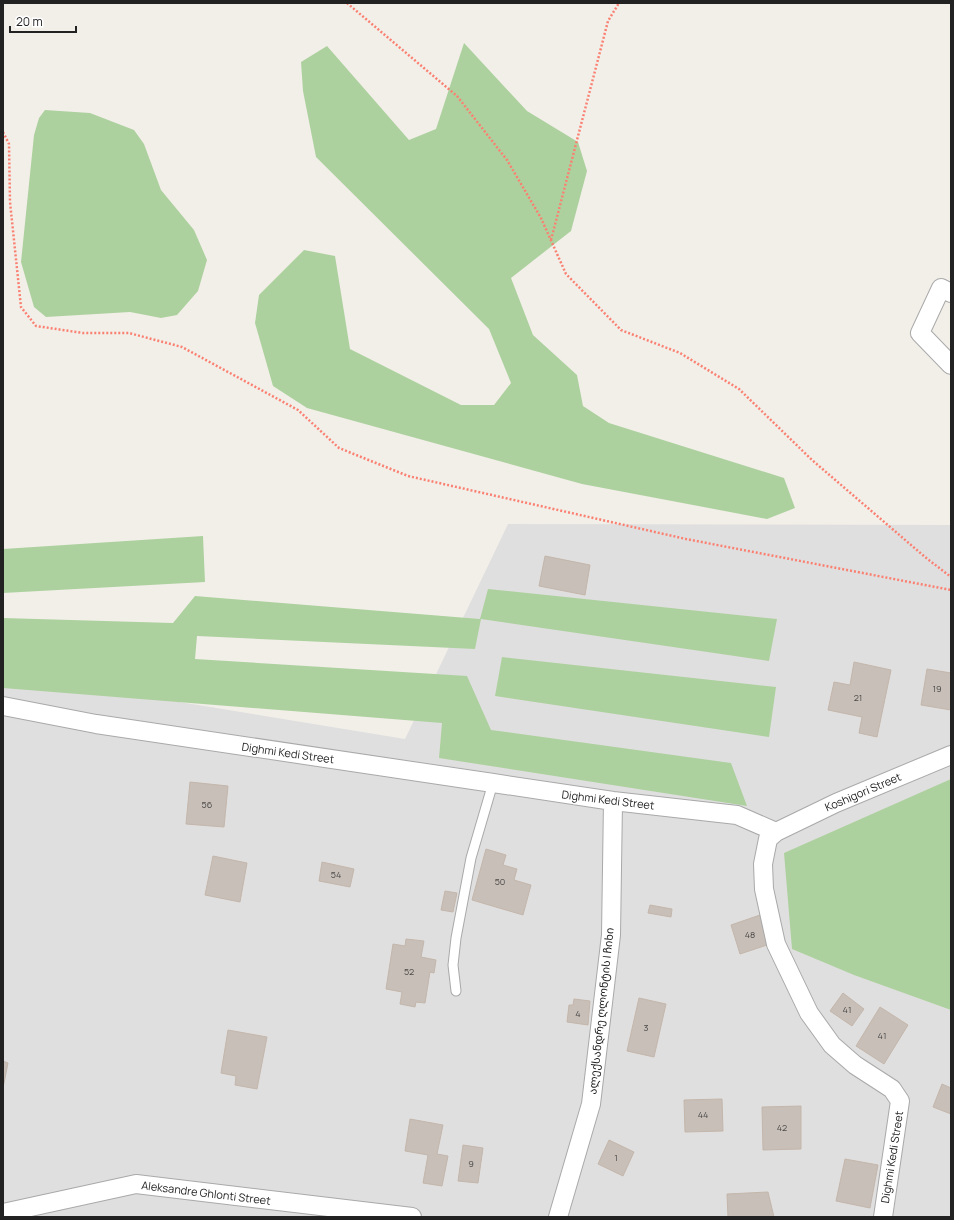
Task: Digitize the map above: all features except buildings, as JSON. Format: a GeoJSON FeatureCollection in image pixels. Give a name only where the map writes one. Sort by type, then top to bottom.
{"type":"FeatureCollection","features":[{"type":"Feature","properties":{"kind":"street"},"geometry":{"type":"LineString","coordinates":[[951,293],[941,288],[920,333],[951,365]]}},
{"type":"Feature","properties":{"kind":"street","name":"Dighmi Kedi Street"},"geometry":{"type":"LineString","coordinates":[[3,706],[96,724],[613,801],[737,815],[776,832],[768,839],[763,864],[764,889],[776,944],[810,1013],[832,1044],[855,1065],[892,1089],[900,1101],[883,1217]]}},
{"type":"Feature","properties":{"kind":"street","name":"Koshigori Street"},"geometry":{"type":"LineString","coordinates":[[776,832],[836,803],[951,755]]}},
{"type":"Feature","properties":{"kind":"street","name":"ალექსანდრე ღლონტის I ჩიხი"},"geometry":{"type":"LineString","coordinates":[[558,1217],[591,1104],[611,935],[613,801]]}},
{"type":"Feature","properties":{"kind":"street","name":"Aleksandre Ghlonti Street"},"geometry":{"type":"LineString","coordinates":[[3,1213],[136,1184],[412,1217]]}},
{"type":"Feature","properties":{"kind":"lane"},"geometry":{"type":"LineString","coordinates":[[456,991],[453,965],[456,938],[471,858],[493,783]]}},
{"type":"Feature","properties":{"kind":"path"},"geometry":{"type":"LineString","coordinates":[[346,3],[457,96],[507,160],[541,218],[566,274],[622,330],[680,353],[739,389],[812,460],[925,557],[951,577]]}},
{"type":"Feature","properties":{"kind":"path"},"geometry":{"type":"LineString","coordinates":[[551,240],[608,21],[620,3]]}},
{"type":"Feature","properties":{"kind":"path"},"geometry":{"type":"LineString","coordinates":[[3,132],[9,144],[10,202],[21,307],[36,326],[83,333],[129,333],[182,347],[298,410],[339,448],[408,476],[686,539],[951,590]]}},
{"type":"Feature","properties":{"kind":"shaded area"},"geometry":{"type":"Polygon","coordinates":[[[508,524],[951,525],[951,1217],[3,1217],[3,673],[405,739],[508,524]]]}},
{"type":"Feature","properties":{"kind":"green space"},"geometry":{"type":"Polygon","coordinates":[[[464,43],[527,111],[578,142],[587,171],[571,231],[511,278],[533,335],[577,375],[583,406],[609,423],[784,478],[795,508],[767,519],[582,484],[307,408],[273,386],[255,323],[259,295],[304,250],[335,256],[350,349],[461,405],[494,405],[511,383],[489,329],[316,157],[303,91],[301,62],[327,46],[409,140],[436,129],[464,43]]]}},
{"type":"Feature","properties":{"kind":"green space"},"geometry":{"type":"Polygon","coordinates":[[[45,110],[90,113],[134,130],[144,144],[161,190],[194,230],[207,260],[198,291],[177,315],[161,318],[130,312],[46,317],[34,307],[21,262],[34,135],[39,118],[45,110]]]}},
{"type":"Feature","properties":{"kind":"green space"},"geometry":{"type":"Polygon","coordinates":[[[203,536],[205,582],[3,593],[3,549],[203,536]]]}},
{"type":"Feature","properties":{"kind":"green space"},"geometry":{"type":"Polygon","coordinates":[[[488,589],[777,619],[769,661],[481,619],[475,649],[197,636],[195,659],[467,676],[491,730],[731,763],[747,806],[439,758],[442,723],[3,688],[3,618],[173,623],[195,596],[480,619],[488,589]]]}},
{"type":"Feature","properties":{"kind":"green space"},"geometry":{"type":"Polygon","coordinates":[[[502,657],[776,687],[769,737],[495,696],[502,657]]]}},
{"type":"Feature","properties":{"kind":"green space"},"geometry":{"type":"Polygon","coordinates":[[[951,779],[951,1010],[854,975],[792,949],[784,853],[951,779]]]}}]}
